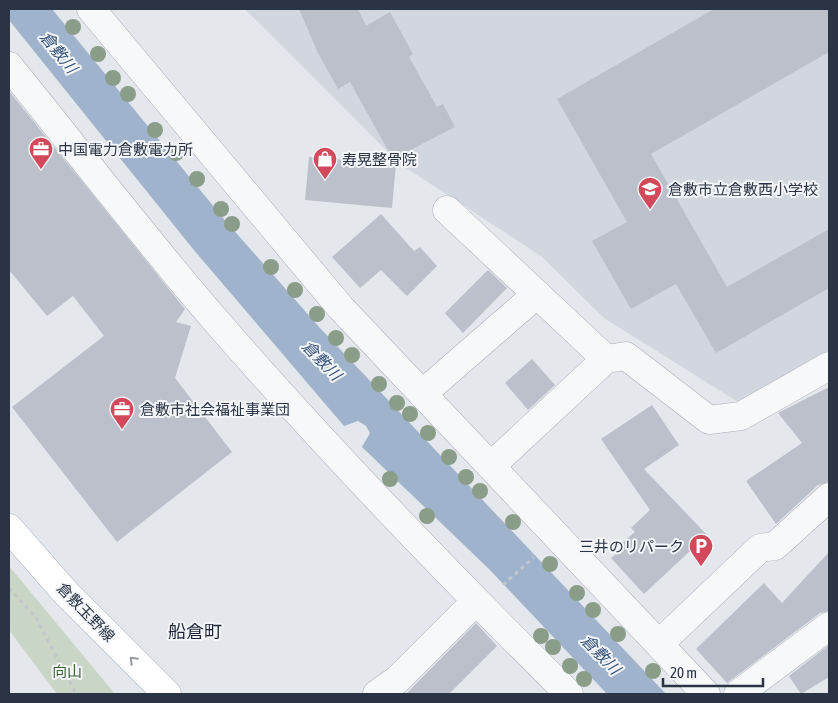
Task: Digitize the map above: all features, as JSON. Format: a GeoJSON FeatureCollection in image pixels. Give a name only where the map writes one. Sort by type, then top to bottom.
{"type":"FeatureCollection","features":[{"type":"Feature","properties":{"kind":"main road","name":"倉敷玉野線"},"geometry":{"type":"LineString","coordinates":[[9,528],[66,593],[168,694]]}},
{"type":"Feature","properties":{"kind":"street"},"geometry":{"type":"LineString","coordinates":[[91,9],[335,300],[706,694]]}},
{"type":"Feature","properties":{"kind":"street"},"geometry":{"type":"LineString","coordinates":[[9,66],[216,321],[284,397],[487,595],[569,694]]}},
{"type":"Feature","properties":{"kind":"street"},"geometry":{"type":"LineString","coordinates":[[447,210],[606,360]]}},
{"type":"Feature","properties":{"kind":"street"},"geometry":{"type":"LineString","coordinates":[[422,394],[537,294]]}},
{"type":"Feature","properties":{"kind":"street"},"geometry":{"type":"LineString","coordinates":[[491,466],[606,360],[626,356],[709,420],[742,416],[829,366]]}},
{"type":"Feature","properties":{"kind":"street"},"geometry":{"type":"LineString","coordinates":[[658,644],[760,548],[775,546],[829,497]]}},
{"type":"Feature","properties":{"kind":"street"},"geometry":{"type":"LineString","coordinates":[[395,690],[487,595]]}},
{"type":"Feature","properties":{"kind":"street"},"geometry":{"type":"LineString","coordinates":[[738,694],[829,626]]}},
{"type":"Feature","properties":{"kind":"path"},"geometry":{"type":"LineString","coordinates":[[487,595],[538,553]]}},
{"type":"Feature","properties":{"kind":"path"},"geometry":{"type":"LineString","coordinates":[[9,588],[36,618],[76,694]]}},
{"type":"Feature","properties":{"kind":"shaded area","name":"倉敷市立倉敷西小学校"},"geometry":{"type":"Polygon","coordinates":[[[245,9],[829,9],[829,350],[738,402],[604,318],[541,256],[400,164],[245,9]]]}},
{"type":"Feature","properties":{"kind":"green space","name":"向山"},"geometry":{"type":"Polygon","coordinates":[[[9,566],[115,694],[57,694],[9,630],[9,566]]]}},
{"type":"Feature","properties":{"kind":"water","name":"倉敷川"},"geometry":{"type":"Polygon","coordinates":[[[9,9],[52,9],[223,218],[320,328],[666,694],[607,694],[490,570],[362,447],[370,433],[366,426],[358,421],[344,426],[193,249],[9,20],[9,9]]]}},
{"type":"Feature","properties":{"kind":"building"},"geometry":{"type":"Polygon","coordinates":[[[299,9],[358,9],[366,26],[390,12],[413,54],[409,57],[437,107],[443,104],[455,127],[393,159],[350,82],[338,89],[318,53],[299,9]]]}},
{"type":"Feature","properties":{"kind":"building"},"geometry":{"type":"Polygon","coordinates":[[[714,9],[829,9],[829,52],[651,154],[727,287],[829,229],[829,288],[716,353],[676,284],[631,309],[592,241],[627,222],[557,99],[714,9]]]}},
{"type":"Feature","properties":{"kind":"building"},"geometry":{"type":"Polygon","coordinates":[[[9,91],[185,309],[176,322],[191,326],[175,378],[232,452],[117,542],[12,407],[104,336],[73,296],[47,316],[9,270],[9,91]]]}},
{"type":"Feature","properties":{"kind":"building"},"geometry":{"type":"Polygon","coordinates":[[[309,157],[396,164],[392,208],[305,200],[309,157]]]}},
{"type":"Feature","properties":{"kind":"building"},"geometry":{"type":"Polygon","coordinates":[[[381,214],[414,251],[420,247],[437,266],[407,296],[381,270],[360,288],[332,257],[381,214]]]}},
{"type":"Feature","properties":{"kind":"building"},"geometry":{"type":"Polygon","coordinates":[[[488,270],[507,288],[463,333],[445,313],[488,270]]]}},
{"type":"Feature","properties":{"kind":"building"},"geometry":{"type":"Polygon","coordinates":[[[532,359],[555,385],[528,410],[505,383],[532,359]]]}},
{"type":"Feature","properties":{"kind":"building"},"geometry":{"type":"Polygon","coordinates":[[[829,387],[829,482],[818,485],[776,524],[746,481],[802,443],[778,413],[829,387]]]}},
{"type":"Feature","properties":{"kind":"building"},"geometry":{"type":"Polygon","coordinates":[[[652,405],[679,445],[644,469],[707,535],[644,594],[611,558],[625,546],[622,543],[635,532],[631,528],[650,510],[601,439],[652,405]]]}},
{"type":"Feature","properties":{"kind":"building"},"geometry":{"type":"Polygon","coordinates":[[[829,552],[829,611],[820,613],[727,683],[696,649],[764,583],[782,603],[829,552]]]}},
{"type":"Feature","properties":{"kind":"building"},"geometry":{"type":"Polygon","coordinates":[[[476,623],[497,646],[449,694],[406,694],[476,623]]]}},
{"type":"Feature","properties":{"kind":"building"},"geometry":{"type":"Polygon","coordinates":[[[829,645],[829,677],[801,694],[789,676],[829,645]]]}},
{"type":"Feature","properties":{"kind":"place","name":"中国電力倉敷電力所"},"geometry":{"type":"Point","coordinates":[41,170]}},
{"type":"Feature","properties":{"kind":"place","name":"寿晃整骨院"},"geometry":{"type":"Point","coordinates":[325,180]}},
{"type":"Feature","properties":{"kind":"place","name":"倉敷市立倉敷西小学校"},"geometry":{"type":"Point","coordinates":[650,210]}},
{"type":"Feature","properties":{"kind":"place","name":"倉敷市社会福祉事業団"},"geometry":{"type":"Point","coordinates":[122,430]}},
{"type":"Feature","properties":{"kind":"place","name":"三井のリパーク"},"geometry":{"type":"Point","coordinates":[701,567]}},
{"type":"Feature","properties":{"kind":"district","name":"船倉町"},"geometry":{"type":"Point","coordinates":[195,631]}}]}
